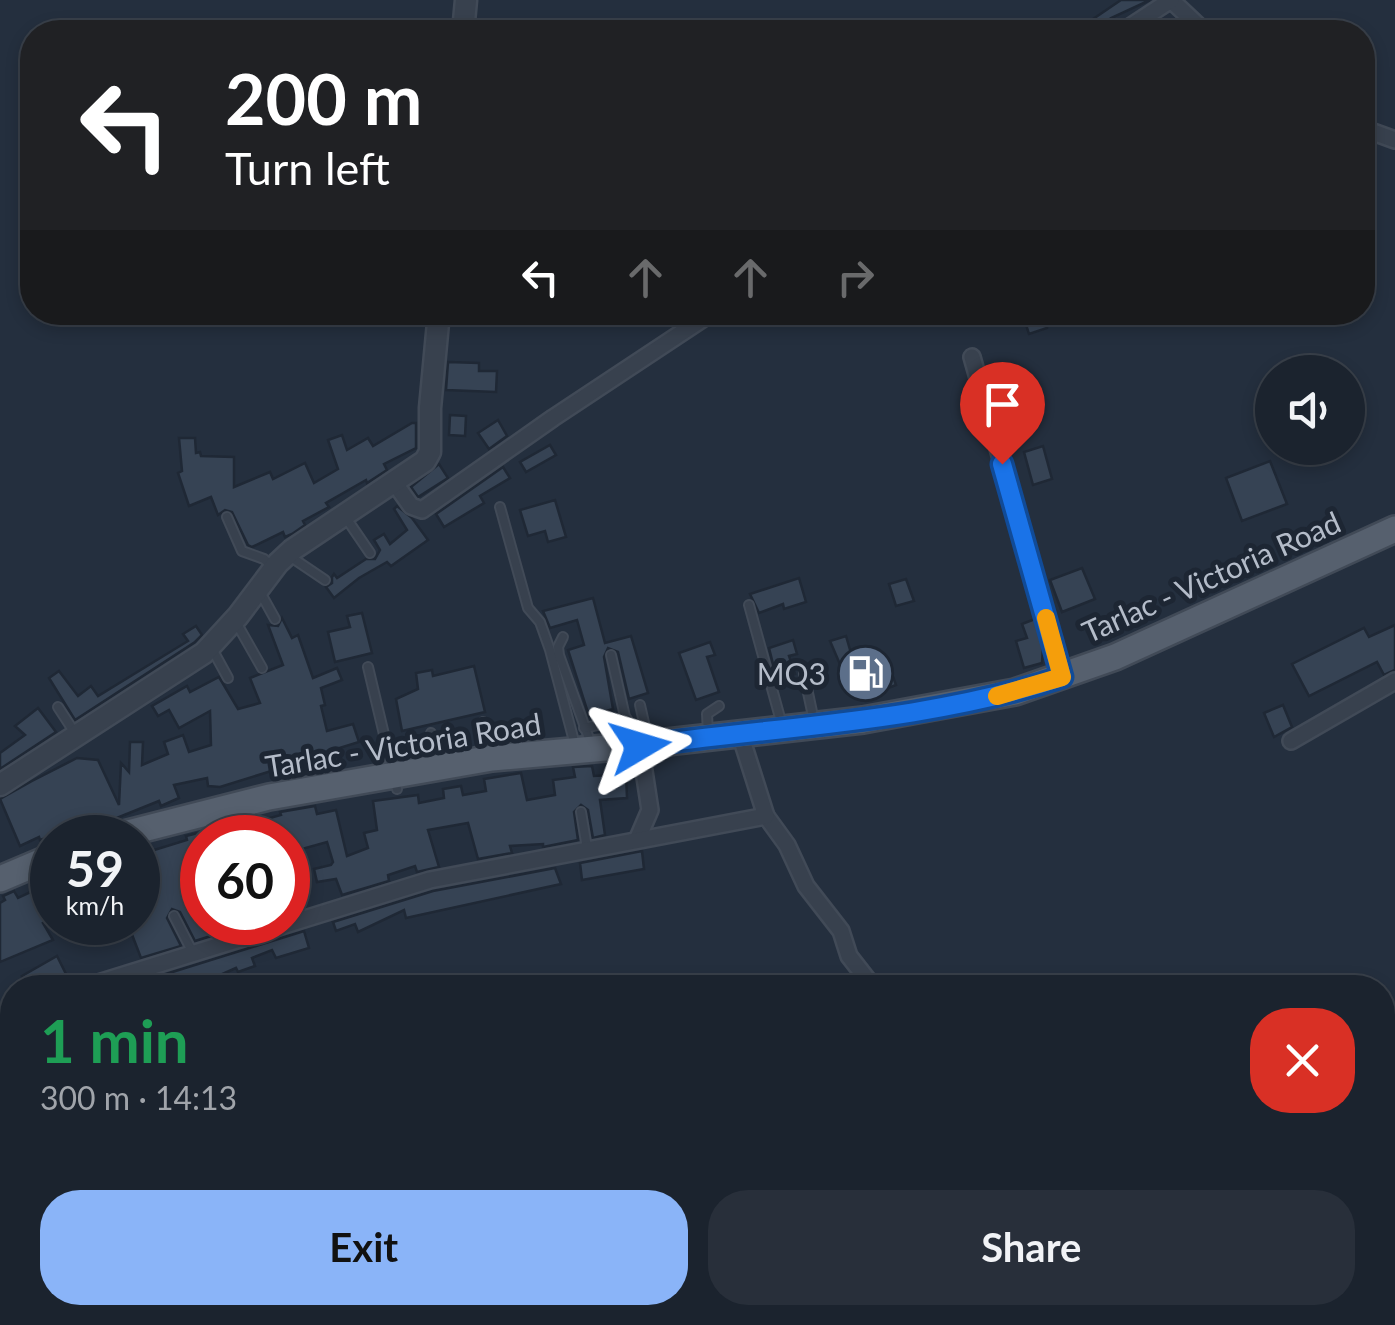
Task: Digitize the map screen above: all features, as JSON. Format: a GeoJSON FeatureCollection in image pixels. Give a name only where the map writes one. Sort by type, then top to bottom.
{"type":"FeatureCollection","features":[{"type":"Feature","properties":{"kind":"main road","name":"Tarlac - Victoria Road"},"geometry":{"type":"LineString","coordinates":[[160,825],[270,798],[396,783],[438,768],[584,742],[640,745],[708,738],[1015,692],[1062,677],[1395,530]]}},
{"type":"Feature","properties":{"kind":"main road"},"geometry":{"type":"LineString","coordinates":[[0,879],[30,866]]}},
{"type":"Feature","properties":{"kind":"street"},"geometry":{"type":"LineString","coordinates":[[1140,20],[1171,0],[1192,20]]}},
{"type":"Feature","properties":{"kind":"street"},"geometry":{"type":"LineString","coordinates":[[0,785],[211,647],[281,562],[426,461],[430,452],[438,325]]}},
{"type":"Feature","properties":{"kind":"street"},"geometry":{"type":"LineString","coordinates":[[394,482],[411,506],[422,510],[693,325]]}},
{"type":"Feature","properties":{"kind":"street"},"geometry":{"type":"LineString","coordinates":[[972,358],[1062,677]]}},
{"type":"Feature","properties":{"kind":"street"},"geometry":{"type":"LineString","coordinates":[[1290,741],[1395,681]]}},
{"type":"Feature","properties":{"kind":"street"},"geometry":{"type":"LineString","coordinates":[[740,734],[766,816],[787,845],[806,886],[841,931],[849,956],[864,975]]}},
{"type":"Feature","properties":{"kind":"street"},"geometry":{"type":"LineString","coordinates":[[638,838],[650,810],[640,745]]}},
{"type":"Feature","properties":{"kind":"street"},"geometry":{"type":"LineString","coordinates":[[123,975],[430,880],[766,816]]}},
{"type":"Feature","properties":{"kind":"lane"},"geometry":{"type":"LineString","coordinates":[[500,507],[528,608],[540,622],[584,742]]}},
{"type":"Feature","properties":{"kind":"lane"},"geometry":{"type":"LineString","coordinates":[[344,515],[370,554]]}},
{"type":"Feature","properties":{"kind":"lane"},"geometry":{"type":"LineString","coordinates":[[227,517],[242,552],[325,580]]}},
{"type":"Feature","properties":{"kind":"lane"},"geometry":{"type":"LineString","coordinates":[[258,588],[274,619]]}},
{"type":"Feature","properties":{"kind":"lane"},"geometry":{"type":"LineString","coordinates":[[749,605],[784,729]]}},
{"type":"Feature","properties":{"kind":"lane"},"geometry":{"type":"LineString","coordinates":[[234,620],[262,668]]}},
{"type":"Feature","properties":{"kind":"lane"},"geometry":{"type":"LineString","coordinates":[[563,637],[559,656],[584,742]]}},
{"type":"Feature","properties":{"kind":"lane"},"geometry":{"type":"LineString","coordinates":[[211,647],[228,678]]}},
{"type":"Feature","properties":{"kind":"lane"},"geometry":{"type":"LineString","coordinates":[[611,655],[626,718],[640,745]]}},
{"type":"Feature","properties":{"kind":"lane"},"geometry":{"type":"LineString","coordinates":[[368,667],[396,783]]}},
{"type":"Feature","properties":{"kind":"lane"},"geometry":{"type":"LineString","coordinates":[[804,674],[815,725]]}},
{"type":"Feature","properties":{"kind":"lane"},"geometry":{"type":"LineString","coordinates":[[640,705],[640,745]]}},
{"type":"Feature","properties":{"kind":"lane"},"geometry":{"type":"LineString","coordinates":[[708,738],[707,714],[719,706]]}},
{"type":"Feature","properties":{"kind":"lane"},"geometry":{"type":"LineString","coordinates":[[58,707],[78,736]]}},
{"type":"Feature","properties":{"kind":"lane"},"geometry":{"type":"LineString","coordinates":[[584,742],[626,718]]}},
{"type":"Feature","properties":{"kind":"lane"},"geometry":{"type":"LineString","coordinates":[[483,722],[492,758]]}},
{"type":"Feature","properties":{"kind":"lane"},"geometry":{"type":"LineString","coordinates":[[431,734],[438,768]]}},
{"type":"Feature","properties":{"kind":"lane"},"geometry":{"type":"LineString","coordinates":[[581,812],[587,848]]}},
{"type":"Feature","properties":{"kind":"lane"},"geometry":{"type":"LineString","coordinates":[[174,916],[193,953]]}},
{"type":"Feature","properties":{"kind":"building"},"geometry":{"type":"Polygon","coordinates":[[[1121,0],[1150,0],[1112,20],[1092,20],[1121,0]]]}},
{"type":"Feature","properties":{"kind":"building"},"geometry":{"type":"Polygon","coordinates":[[[1026,325],[1046,325],[1047,328],[1029,334],[1026,325]]]}},
{"type":"Feature","properties":{"kind":"building"},"geometry":{"type":"Polygon","coordinates":[[[448,362],[479,363],[479,371],[497,371],[496,392],[446,390],[448,362]]]}},
{"type":"Feature","properties":{"kind":"building"},"geometry":{"type":"Polygon","coordinates":[[[450,415],[466,416],[465,436],[449,435],[450,415]]]}},
{"type":"Feature","properties":{"kind":"building"},"geometry":{"type":"Polygon","coordinates":[[[498,420],[507,436],[489,449],[478,433],[498,420]]]}},
{"type":"Feature","properties":{"kind":"building"},"geometry":{"type":"Polygon","coordinates":[[[416,423],[416,448],[384,464],[387,470],[367,483],[366,480],[326,503],[329,507],[303,521],[305,525],[292,534],[285,537],[283,532],[252,547],[232,512],[225,510],[218,515],[211,497],[189,506],[178,473],[182,471],[179,438],[195,438],[196,453],[201,456],[234,457],[234,487],[270,472],[273,479],[305,463],[314,483],[338,469],[328,440],[342,435],[347,450],[368,438],[373,446],[416,423]]]}},
{"type":"Feature","properties":{"kind":"building"},"geometry":{"type":"Polygon","coordinates":[[[550,445],[556,455],[526,472],[520,462],[550,445]]]}},
{"type":"Feature","properties":{"kind":"building"},"geometry":{"type":"Polygon","coordinates":[[[1043,446],[1052,479],[1033,485],[1024,452],[1043,446]]]}},
{"type":"Feature","properties":{"kind":"building"},"geometry":{"type":"Polygon","coordinates":[[[439,464],[448,478],[418,497],[411,487],[439,464]]]}},
{"type":"Feature","properties":{"kind":"building"},"geometry":{"type":"Polygon","coordinates":[[[1260,465],[1272,465],[1287,504],[1242,521],[1226,478],[1260,465]]]}},
{"type":"Feature","properties":{"kind":"building"},"geometry":{"type":"Polygon","coordinates":[[[503,467],[510,478],[480,496],[484,503],[444,527],[436,514],[503,467]]]}},
{"type":"Feature","properties":{"kind":"building"},"geometry":{"type":"Polygon","coordinates":[[[555,500],[566,537],[548,542],[545,531],[528,536],[520,510],[555,500]]]}},
{"type":"Feature","properties":{"kind":"building"},"geometry":{"type":"Polygon","coordinates":[[[397,506],[428,540],[391,566],[387,562],[359,578],[334,598],[326,587],[332,583],[334,574],[337,578],[366,559],[375,559],[380,550],[374,540],[384,534],[390,544],[407,530],[394,509],[397,506]]]}},
{"type":"Feature","properties":{"kind":"building"},"geometry":{"type":"Polygon","coordinates":[[[1082,568],[1095,599],[1062,612],[1050,580],[1082,568]]]}},
{"type":"Feature","properties":{"kind":"building"},"geometry":{"type":"Polygon","coordinates":[[[799,578],[806,602],[784,609],[783,604],[759,613],[750,594],[799,578]]]}},
{"type":"Feature","properties":{"kind":"building"},"geometry":{"type":"Polygon","coordinates":[[[906,579],[914,601],[896,606],[889,584],[906,579]]]}},
{"type":"Feature","properties":{"kind":"building"},"geometry":{"type":"Polygon","coordinates":[[[593,598],[605,643],[631,636],[648,693],[629,699],[618,652],[608,648],[604,657],[613,709],[589,716],[568,650],[584,645],[577,620],[550,628],[543,611],[593,598]]]}},
{"type":"Feature","properties":{"kind":"building"},"geometry":{"type":"Polygon","coordinates":[[[362,613],[372,653],[335,662],[328,632],[350,627],[347,616],[362,613]]]}},
{"type":"Feature","properties":{"kind":"building"},"geometry":{"type":"Polygon","coordinates":[[[282,618],[292,638],[298,635],[313,678],[337,668],[342,680],[321,688],[327,731],[353,724],[359,742],[336,749],[342,768],[287,777],[284,767],[220,787],[208,786],[207,778],[174,785],[179,798],[161,806],[159,801],[124,815],[30,815],[30,841],[20,846],[0,799],[77,758],[98,760],[119,805],[121,763],[129,772],[130,742],[143,742],[142,765],[168,754],[164,742],[183,735],[189,752],[211,745],[210,711],[179,728],[169,710],[158,716],[152,706],[187,686],[190,692],[219,677],[238,709],[260,703],[250,678],[283,665],[268,625],[278,626],[282,618]]]}},
{"type":"Feature","properties":{"kind":"building"},"geometry":{"type":"Polygon","coordinates":[[[1035,619],[1043,646],[1042,663],[1024,668],[1016,641],[1027,638],[1022,624],[1035,619]]]}},
{"type":"Feature","properties":{"kind":"building"},"geometry":{"type":"Polygon","coordinates":[[[1395,625],[1395,670],[1384,675],[1377,662],[1309,696],[1292,664],[1364,628],[1369,637],[1395,625]]]}},
{"type":"Feature","properties":{"kind":"building"},"geometry":{"type":"Polygon","coordinates":[[[196,626],[202,635],[195,642],[75,720],[49,678],[59,671],[78,696],[91,686],[98,696],[188,641],[183,634],[196,626]]]}},
{"type":"Feature","properties":{"kind":"building"},"geometry":{"type":"Polygon","coordinates":[[[846,636],[853,660],[867,655],[875,677],[891,671],[896,685],[865,697],[861,686],[851,690],[830,641],[846,636]]]}},
{"type":"Feature","properties":{"kind":"building"},"geometry":{"type":"Polygon","coordinates":[[[793,640],[797,654],[789,656],[795,674],[777,680],[769,648],[793,640]]]}},
{"type":"Feature","properties":{"kind":"building"},"geometry":{"type":"Polygon","coordinates":[[[710,642],[715,655],[707,657],[719,692],[696,700],[679,653],[710,642]]]}},
{"type":"Feature","properties":{"kind":"building"},"geometry":{"type":"Polygon","coordinates":[[[474,666],[485,712],[402,731],[396,699],[418,689],[416,673],[432,670],[433,676],[474,666]]]}},
{"type":"Feature","properties":{"kind":"building"},"geometry":{"type":"Polygon","coordinates":[[[1283,705],[1292,727],[1274,737],[1264,713],[1283,705]]]}},
{"type":"Feature","properties":{"kind":"building"},"geometry":{"type":"Polygon","coordinates":[[[38,708],[56,732],[0,769],[0,753],[25,735],[15,726],[38,708]]]}},
{"type":"Feature","properties":{"kind":"building"},"geometry":{"type":"Polygon","coordinates":[[[592,766],[594,776],[626,774],[627,798],[600,800],[605,835],[593,838],[588,810],[581,805],[574,812],[578,840],[543,847],[510,846],[512,853],[478,859],[468,823],[428,830],[439,867],[417,872],[415,866],[388,875],[389,881],[342,895],[336,879],[317,882],[314,869],[333,862],[327,842],[310,847],[310,815],[280,812],[315,806],[317,814],[336,810],[347,856],[368,848],[364,833],[377,830],[373,801],[418,795],[419,803],[444,798],[443,789],[461,786],[463,795],[486,791],[484,779],[521,773],[527,800],[555,795],[553,780],[575,777],[573,767],[592,766]]]}},
{"type":"Feature","properties":{"kind":"building"},"geometry":{"type":"Polygon","coordinates":[[[180,842],[180,912],[172,909],[167,918],[181,946],[141,958],[136,945],[160,945],[160,848],[180,842]]]}},
{"type":"Feature","properties":{"kind":"building"},"geometry":{"type":"Polygon","coordinates":[[[642,851],[644,869],[582,880],[580,863],[642,851]]]}},
{"type":"Feature","properties":{"kind":"building"},"geometry":{"type":"Polygon","coordinates":[[[555,868],[561,884],[406,918],[404,910],[358,932],[355,924],[336,931],[333,922],[433,891],[555,868]]]}},
{"type":"Feature","properties":{"kind":"building"},"geometry":{"type":"Polygon","coordinates":[[[14,891],[18,898],[30,892],[30,945],[41,945],[0,962],[0,903],[5,900],[3,896],[14,891]]]}},
{"type":"Feature","properties":{"kind":"building"},"geometry":{"type":"Polygon","coordinates":[[[259,945],[309,948],[276,958],[272,950],[252,958],[255,966],[238,972],[236,968],[220,975],[165,975],[259,945]]]}},
{"type":"Feature","properties":{"kind":"building"},"geometry":{"type":"Polygon","coordinates":[[[57,956],[66,975],[24,975],[57,956]]]}},
{"type":"Feature","properties":{"kind":"slow traffic"},"geometry":{"type":"LineString","coordinates":[[997,696],[1062,677],[1046,618]]}},
{"type":"Feature","properties":{"kind":"place","name":"MQ3"},"geometry":{"type":"Point","coordinates":[865,673]}},
{"type":"Feature","properties":{"kind":"route"},"geometry":{"type":"LineString","coordinates":[[640,746],[862,720],[1015,692],[1062,677],[1002,464]]}}]}
